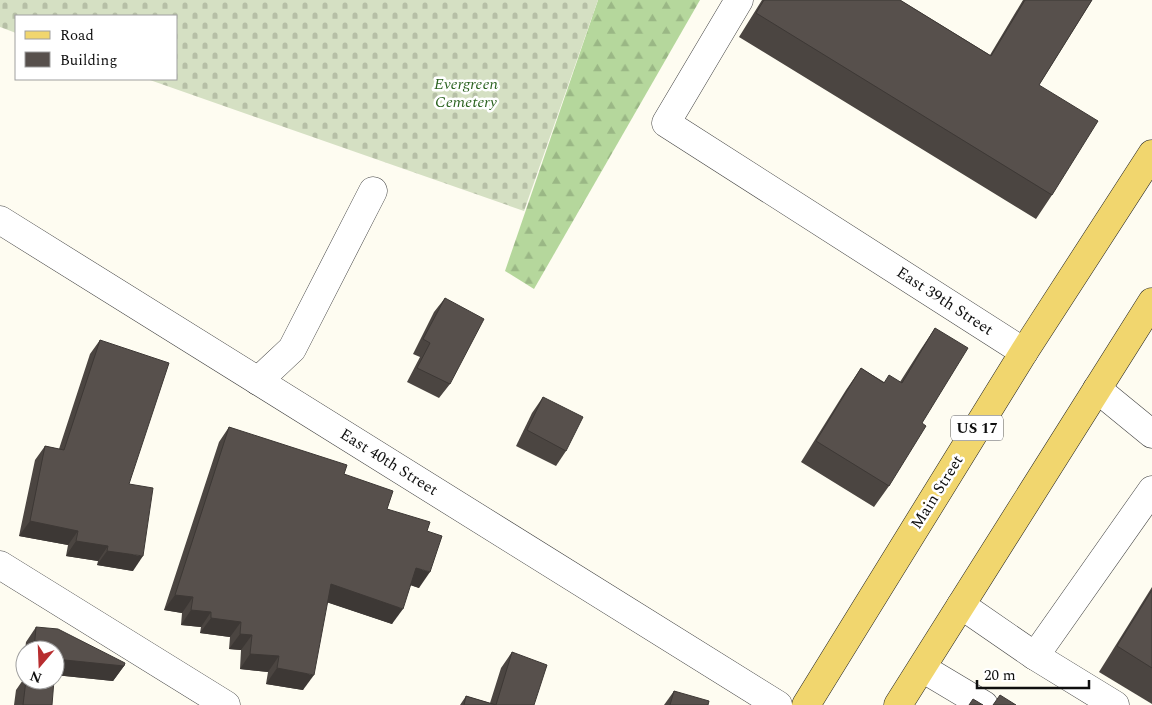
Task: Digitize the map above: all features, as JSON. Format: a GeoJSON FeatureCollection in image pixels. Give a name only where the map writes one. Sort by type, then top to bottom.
{"type":"FeatureCollection","features":[{"type":"Feature","properties":{"kind":"main road","name":"Main Street"},"geometry":{"type":"LineString","coordinates":[[806,705],[1024,352],[1152,154]]}},
{"type":"Feature","properties":{"kind":"main road"},"geometry":{"type":"LineString","coordinates":[[898,705],[1152,302]]}},
{"type":"Feature","properties":{"kind":"street","name":"East 39th Street"},"geometry":{"type":"LineString","coordinates":[[738,0],[666,123],[866,249],[1024,352]]}},
{"type":"Feature","properties":{"kind":"street"},"geometry":{"type":"LineString","coordinates":[[258,381],[292,349],[373,191]]}},
{"type":"Feature","properties":{"kind":"street","name":"East 40th Street"},"geometry":{"type":"LineString","coordinates":[[0,220],[778,705]]}},
{"type":"Feature","properties":{"kind":"street"},"geometry":{"type":"LineString","coordinates":[[1097,389],[1152,434]]}},
{"type":"Feature","properties":{"kind":"street"},"geometry":{"type":"LineString","coordinates":[[1035,656],[1152,490]]}},
{"type":"Feature","properties":{"kind":"street"},"geometry":{"type":"LineString","coordinates":[[0,565],[226,705]]}},
{"type":"Feature","properties":{"kind":"street"},"geometry":{"type":"LineString","coordinates":[[961,605],[1035,656],[1115,705]]}},
{"type":"Feature","properties":{"kind":"street"},"geometry":{"type":"LineString","coordinates":[[922,668],[984,705]]}},
{"type":"Feature","properties":{"kind":"green space","name":"Evergreen Cemetery"},"geometry":{"type":"Polygon","coordinates":[[[0,0],[598,0],[524,211],[150,80],[178,80],[178,15],[15,15],[15,33],[0,27],[0,0]]]}},
{"type":"Feature","properties":{"kind":"green space"},"geometry":{"type":"Polygon","coordinates":[[[598,0],[700,0],[534,289],[505,271],[598,0]]]}},
{"type":"Feature","properties":{"kind":"building"},"geometry":{"type":"Polygon","coordinates":[[[764,0],[900,0],[991,56],[1025,0],[1092,0],[1039,85],[1098,121],[1052,195],[756,13],[764,0]]]}},
{"type":"Feature","properties":{"kind":"building"},"geometry":{"type":"Polygon","coordinates":[[[445,298],[484,319],[450,384],[417,368],[430,343],[423,339],[445,298]]]}},
{"type":"Feature","properties":{"kind":"building"},"geometry":{"type":"Polygon","coordinates":[[[935,328],[968,348],[922,423],[926,426],[889,486],[816,441],[861,368],[884,383],[889,375],[902,383],[935,328]]]}},
{"type":"Feature","properties":{"kind":"building"},"geometry":{"type":"Polygon","coordinates":[[[100,340],[169,363],[129,484],[153,488],[143,556],[107,551],[108,546],[76,541],[78,531],[30,521],[45,446],[64,450],[100,340]]]}},
{"type":"Feature","properties":{"kind":"building"},"geometry":{"type":"Polygon","coordinates":[[[543,397],[583,417],[566,451],[527,430],[543,397]]]}},
{"type":"Feature","properties":{"kind":"building"},"geometry":{"type":"Polygon","coordinates":[[[229,427],[347,465],[344,474],[393,491],[387,509],[430,522],[427,531],[442,536],[430,572],[416,568],[403,609],[331,584],[314,675],[277,668],[279,656],[250,654],[252,635],[240,634],[241,622],[211,618],[211,612],[191,610],[193,597],[175,595],[229,427]]]}},
{"type":"Feature","properties":{"kind":"building"},"geometry":{"type":"Polygon","coordinates":[[[1152,590],[1152,668],[1117,646],[1152,590]]]}},
{"type":"Feature","properties":{"kind":"building"},"geometry":{"type":"Polygon","coordinates":[[[36,627],[58,629],[125,663],[124,666],[65,660],[65,640],[35,640],[36,627]]]}},
{"type":"Feature","properties":{"kind":"building"},"geometry":{"type":"Polygon","coordinates":[[[512,652],[547,665],[534,705],[496,705],[512,652]]]}},
{"type":"Feature","properties":{"kind":"building"},"geometry":{"type":"Polygon","coordinates":[[[25,690],[53,690],[52,705],[23,705],[25,690]]]}},
{"type":"Feature","properties":{"kind":"building"},"geometry":{"type":"Polygon","coordinates":[[[674,691],[709,701],[708,705],[670,705],[674,691]]]}},
{"type":"Feature","properties":{"kind":"building"},"geometry":{"type":"Polygon","coordinates":[[[1000,695],[1016,705],[993,705],[1000,695]]]}},
{"type":"Feature","properties":{"kind":"building"},"geometry":{"type":"Polygon","coordinates":[[[466,696],[496,705],[464,705],[466,696]]]}},
{"type":"Feature","properties":{"kind":"building"},"geometry":{"type":"Polygon","coordinates":[[[973,699],[983,705],[969,705],[973,699]]]}}]}
